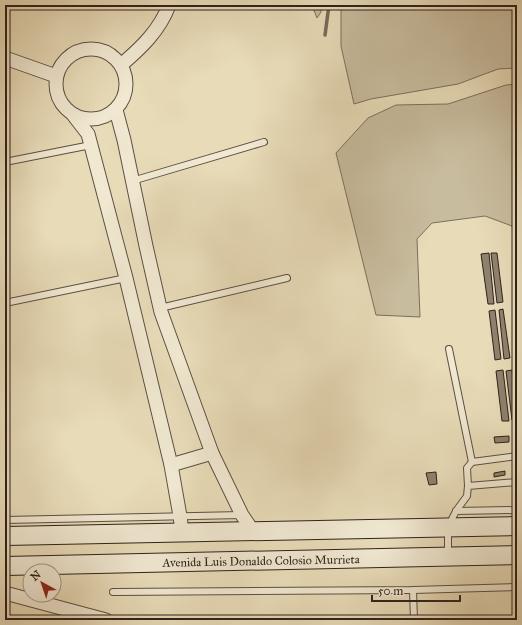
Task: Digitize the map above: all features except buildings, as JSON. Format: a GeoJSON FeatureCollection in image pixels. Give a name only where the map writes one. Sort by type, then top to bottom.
{"type":"FeatureCollection","features":[{"type":"Feature","properties":{"kind":"main road"},"geometry":{"type":"LineString","coordinates":[[5,536],[181,524],[253,531],[452,519],[517,526]]}},
{"type":"Feature","properties":{"kind":"main road","name":"Avenida Luis Donaldo Colosio Murrieta"},"geometry":{"type":"LineString","coordinates":[[5,566],[517,555]]}},
{"type":"Feature","properties":{"kind":"street"},"geometry":{"type":"LineString","coordinates":[[121,65],[147,41],[156,29],[169,5]]}},
{"type":"Feature","properties":{"kind":"street"},"geometry":{"type":"LineString","coordinates":[[74,116],[85,120],[96,120],[107,116],[116,110],[123,100],[126,88],[126,76],[121,65],[113,56],[103,51],[91,49],[79,50],[69,56],[61,65],[56,76],[55,88],[58,99],[65,109],[74,116],[88,134],[126,278],[171,465],[181,524]]}},
{"type":"Feature","properties":{"kind":"street"},"geometry":{"type":"LineString","coordinates":[[5,58],[56,76]]}},
{"type":"Feature","properties":{"kind":"street"},"geometry":{"type":"LineString","coordinates":[[116,110],[124,140],[160,308],[212,453],[242,515],[253,531]]}},
{"type":"Feature","properties":{"kind":"street"},"geometry":{"type":"LineString","coordinates":[[171,465],[212,453]]}},
{"type":"Feature","properties":{"kind":"street"},"geometry":{"type":"LineString","coordinates":[[5,593],[106,620]]}},
{"type":"Feature","properties":{"kind":"lane"},"geometry":{"type":"LineString","coordinates":[[132,181],[264,142]]}},
{"type":"Feature","properties":{"kind":"lane"},"geometry":{"type":"LineString","coordinates":[[5,162],[91,145]]}},
{"type":"Feature","properties":{"kind":"lane"},"geometry":{"type":"LineString","coordinates":[[5,303],[126,278]]}},
{"type":"Feature","properties":{"kind":"lane"},"geometry":{"type":"LineString","coordinates":[[160,308],[287,278]]}},
{"type":"Feature","properties":{"kind":"lane"},"geometry":{"type":"LineString","coordinates":[[449,349],[472,462]]}},
{"type":"Feature","properties":{"kind":"lane"},"geometry":{"type":"LineString","coordinates":[[448,557],[452,519],[467,496],[467,468],[472,462],[517,456]]}},
{"type":"Feature","properties":{"kind":"lane"},"geometry":{"type":"LineString","coordinates":[[468,486],[517,482]]}},
{"type":"Feature","properties":{"kind":"lane"},"geometry":{"type":"LineString","coordinates":[[452,519],[517,510]]}},
{"type":"Feature","properties":{"kind":"lane"},"geometry":{"type":"LineString","coordinates":[[5,520],[181,524],[242,515]]}},
{"type":"Feature","properties":{"kind":"lane"},"geometry":{"type":"LineString","coordinates":[[113,592],[413,590],[517,587]]}},
{"type":"Feature","properties":{"kind":"lane"},"geometry":{"type":"LineString","coordinates":[[413,590],[414,620]]}},
{"type":"Feature","properties":{"kind":"shaded area"},"geometry":{"type":"Polygon","coordinates":[[[312,5],[321,5],[321,12],[317,18],[312,5]]]}},
{"type":"Feature","properties":{"kind":"shaded area"},"geometry":{"type":"Polygon","coordinates":[[[343,5],[517,5],[517,68],[498,69],[458,84],[371,99],[354,104],[341,46],[341,7],[343,5]]]}},
{"type":"Feature","properties":{"kind":"shaded area"},"geometry":{"type":"Polygon","coordinates":[[[517,84],[517,237],[512,226],[485,216],[432,223],[417,239],[420,317],[376,315],[336,153],[368,118],[396,105],[448,104],[506,85],[517,84]]]}},
{"type":"Feature","properties":{"kind":"waterway"},"geometry":{"type":"LineString","coordinates":[[325,35],[329,5]]}}]}
